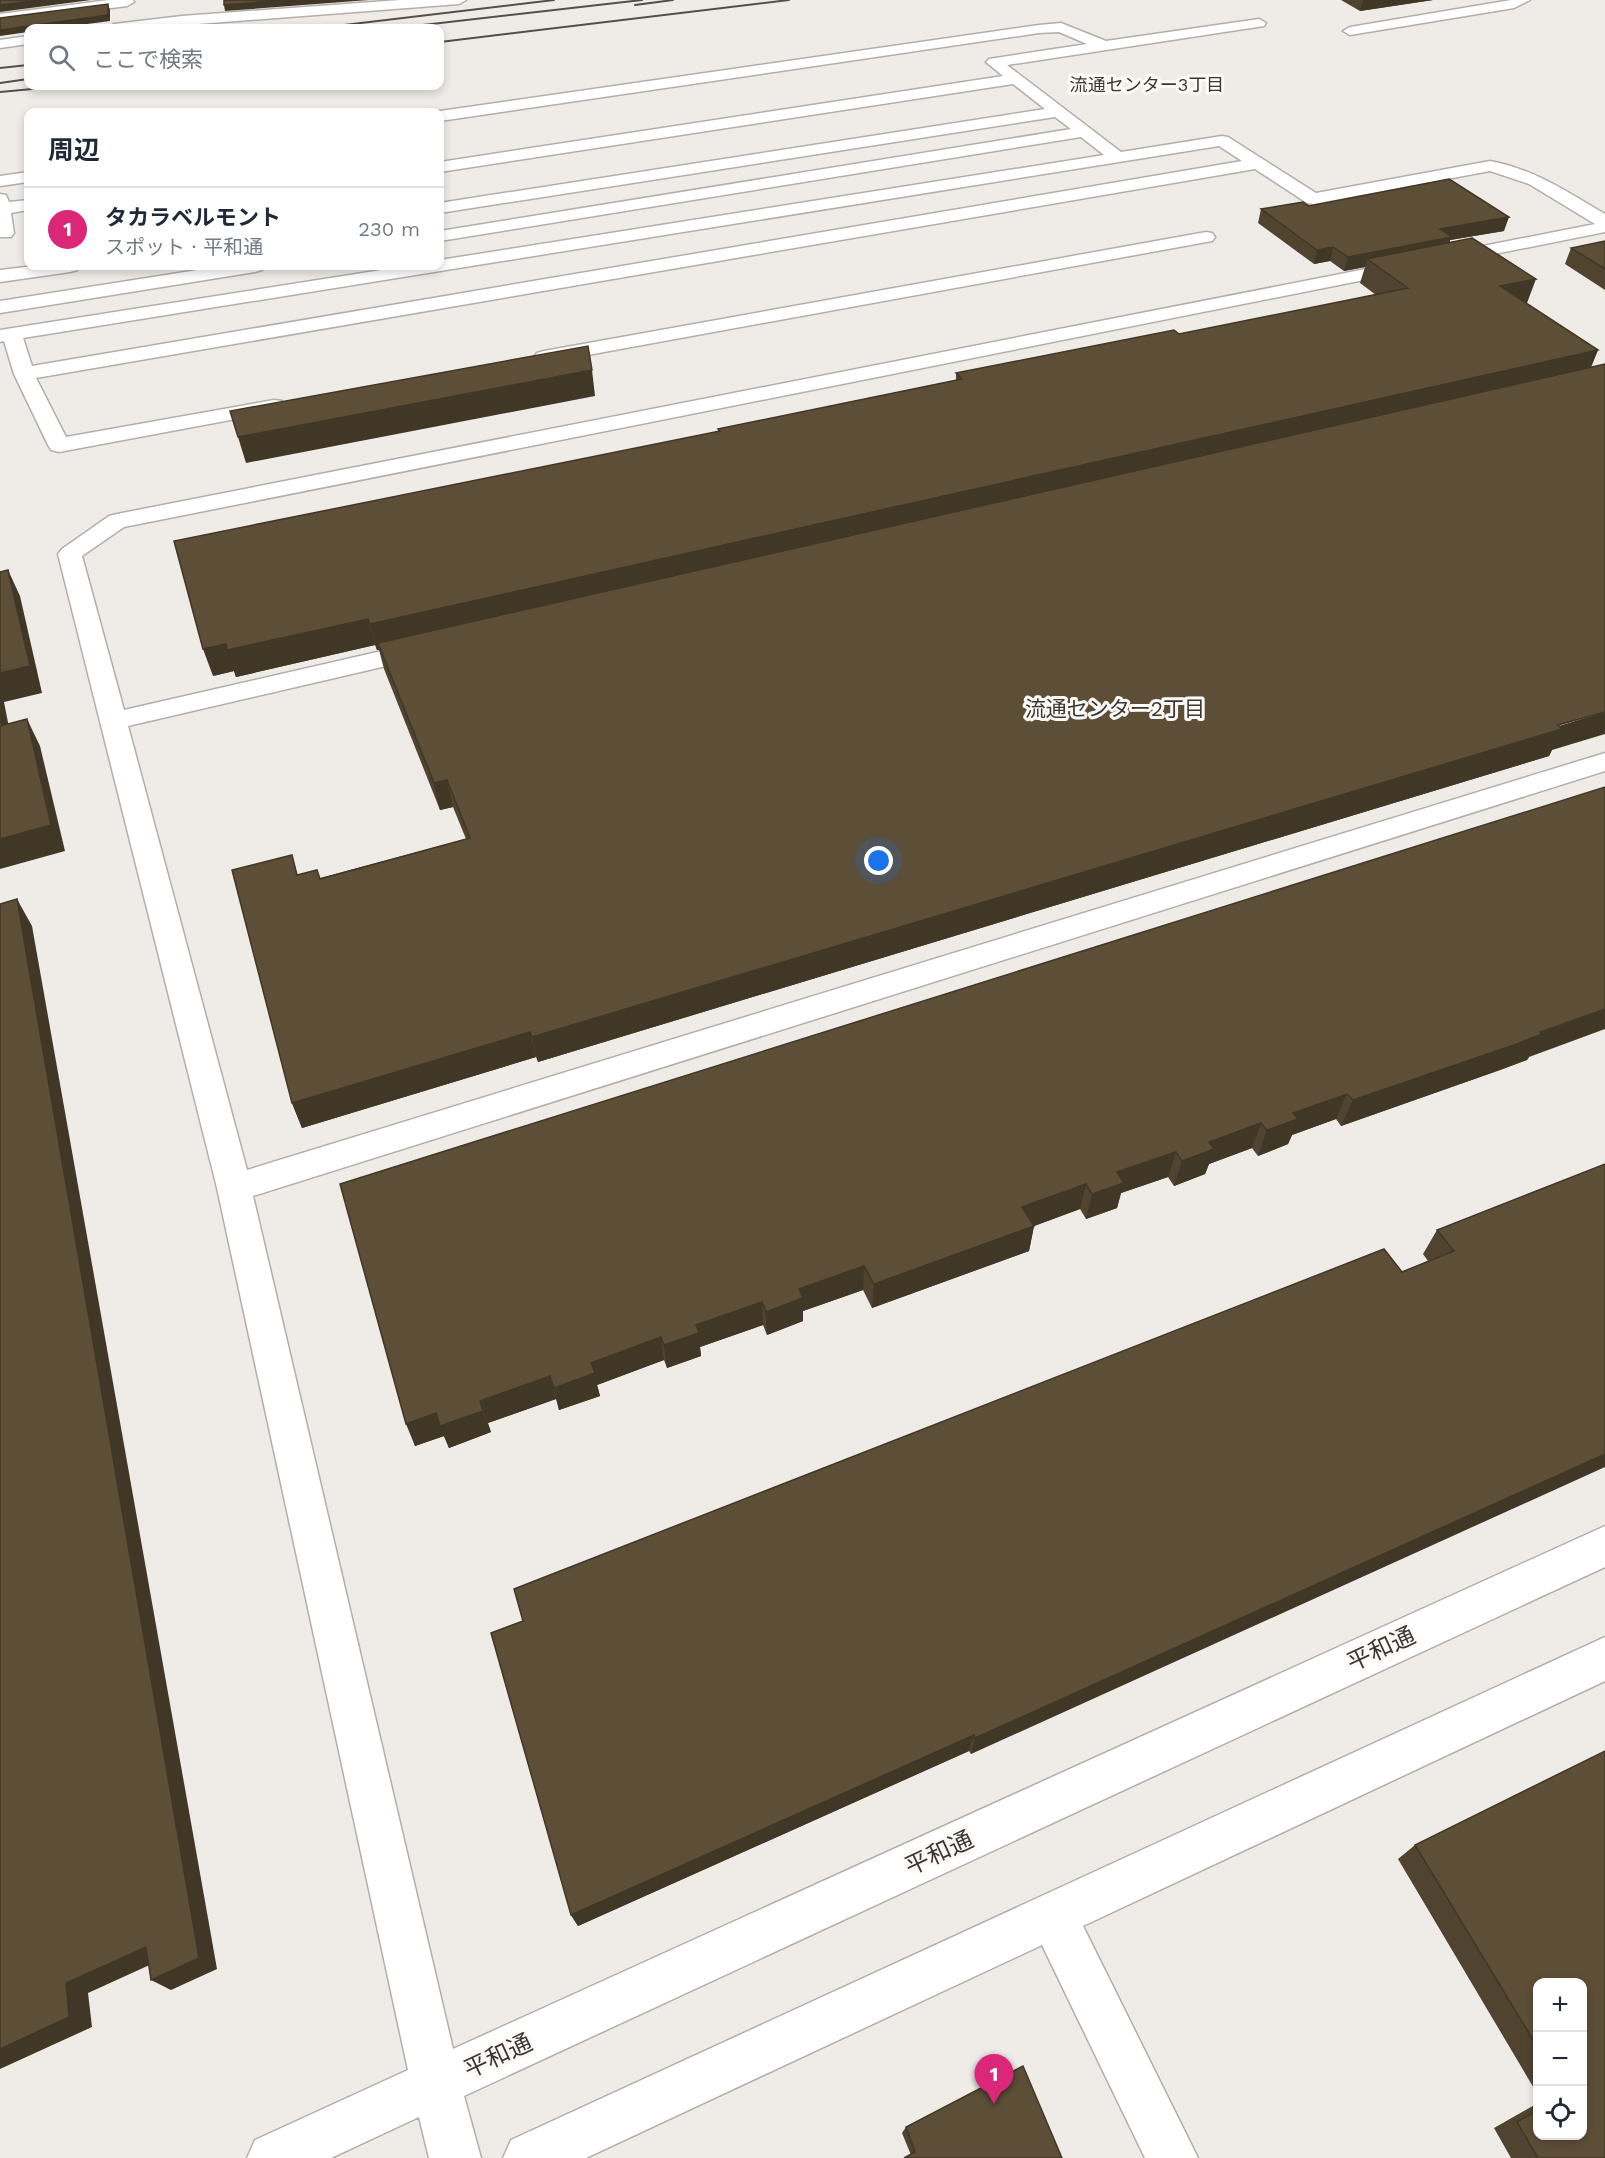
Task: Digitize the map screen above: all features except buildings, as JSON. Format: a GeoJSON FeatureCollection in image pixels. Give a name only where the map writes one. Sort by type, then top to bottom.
{"type":"FeatureCollection","features":[{"type":"Feature","properties":{"kind":"street"},"geometry":{"type":"LineString","coordinates":[[145,24],[409,2],[459,0]]}},
{"type":"Feature","properties":{"kind":"street"},"geometry":{"type":"LineString","coordinates":[[1350,31],[1514,4],[1523,0]]}},
{"type":"Feature","properties":{"kind":"street"},"geometry":{"type":"LineString","coordinates":[[0,18],[126,1],[160,22]]}},
{"type":"Feature","properties":{"kind":"street"},"geometry":{"type":"LineString","coordinates":[[1118,158],[1015,78],[988,63],[1259,23]]}},
{"type":"Feature","properties":{"kind":"street"},"geometry":{"type":"LineString","coordinates":[[444,115],[1039,29],[1061,27],[1105,46]]}},
{"type":"Feature","properties":{"kind":"street"},"geometry":{"type":"LineString","coordinates":[[0,44],[24,41]]}},
{"type":"Feature","properties":{"kind":"street"},"geometry":{"type":"LineString","coordinates":[[444,165],[1015,78]]}},
{"type":"Feature","properties":{"kind":"street"},"geometry":{"type":"LineString","coordinates":[[444,207],[1058,112]]}},
{"type":"Feature","properties":{"kind":"street"},"geometry":{"type":"LineString","coordinates":[[444,235],[1084,132]]}},
{"type":"Feature","properties":{"kind":"street"},"geometry":{"type":"LineString","coordinates":[[444,265],[1222,141],[1313,199],[1490,166],[1520,173],[1605,222]]}},
{"type":"Feature","properties":{"kind":"street"},"geometry":{"type":"LineString","coordinates":[[24,374],[1257,164]]}},
{"type":"Feature","properties":{"kind":"street"},"geometry":{"type":"LineString","coordinates":[[0,181],[24,178]]}},
{"type":"Feature","properties":{"kind":"street"},"geometry":{"type":"LineString","coordinates":[[24,205],[1,204],[2,233],[24,230]]}},
{"type":"Feature","properties":{"kind":"street"},"geometry":{"type":"LineString","coordinates":[[456,2158],[436,2085],[234,1188],[70,554],[117,521],[1605,226]]}},
{"type":"Feature","properties":{"kind":"street"},"geometry":{"type":"LineString","coordinates":[[527,360],[1206,237]]}},
{"type":"Feature","properties":{"kind":"street"},"geometry":{"type":"LineString","coordinates":[[0,276],[42,270]]}},
{"type":"Feature","properties":{"kind":"street"},"geometry":{"type":"LineString","coordinates":[[0,307],[230,270]]}},
{"type":"Feature","properties":{"kind":"street"},"geometry":{"type":"LineString","coordinates":[[293,403],[58,445],[6,335],[414,270]]}},
{"type":"Feature","properties":{"kind":"street"},"geometry":{"type":"LineString","coordinates":[[113,721],[451,643]]}},
{"type":"Feature","properties":{"kind":"street"},"geometry":{"type":"LineString","coordinates":[[234,1188],[1605,762]]}},
{"type":"Feature","properties":{"kind":"street","name":"平和通"},"geometry":{"type":"LineString","coordinates":[[273,2158],[1605,1546]]}},
{"type":"Feature","properties":{"kind":"street"},"geometry":{"type":"LineString","coordinates":[[529,2158],[1605,1659]]}},
{"type":"Feature","properties":{"kind":"street"},"geometry":{"type":"LineString","coordinates":[[1052,1915],[1172,2158]]}},
{"type":"Feature","properties":{"kind":"railway"},"geometry":{"type":"LineString","coordinates":[[353,24],[554,0]]}},
{"type":"Feature","properties":{"kind":"railway"},"geometry":{"type":"LineString","coordinates":[[432,24],[642,0]]}},
{"type":"Feature","properties":{"kind":"railway"},"geometry":{"type":"LineString","coordinates":[[635,5],[673,0]]}},
{"type":"Feature","properties":{"kind":"railway"},"geometry":{"type":"LineString","coordinates":[[444,42],[789,0]]}},
{"type":"Feature","properties":{"kind":"railway"},"geometry":{"type":"LineString","coordinates":[[0,68],[24,65]]}},
{"type":"Feature","properties":{"kind":"railway"},"geometry":{"type":"LineString","coordinates":[[0,83],[24,80]]}},
{"type":"Feature","properties":{"kind":"railway"},"geometry":{"type":"LineString","coordinates":[[0,92],[24,90]]}},
{"type":"Feature","properties":{"kind":"place","name":"タカラベルモント"},"geometry":{"type":"Point","coordinates":[994,2104]}},
{"type":"Feature","properties":{"kind":"district","name":"流通センター3丁目"},"geometry":{"type":"Point","coordinates":[1147,84]}},
{"type":"Feature","properties":{"kind":"district","name":"流通センター2丁目"},"geometry":{"type":"Point","coordinates":[1115,708]}}]}
